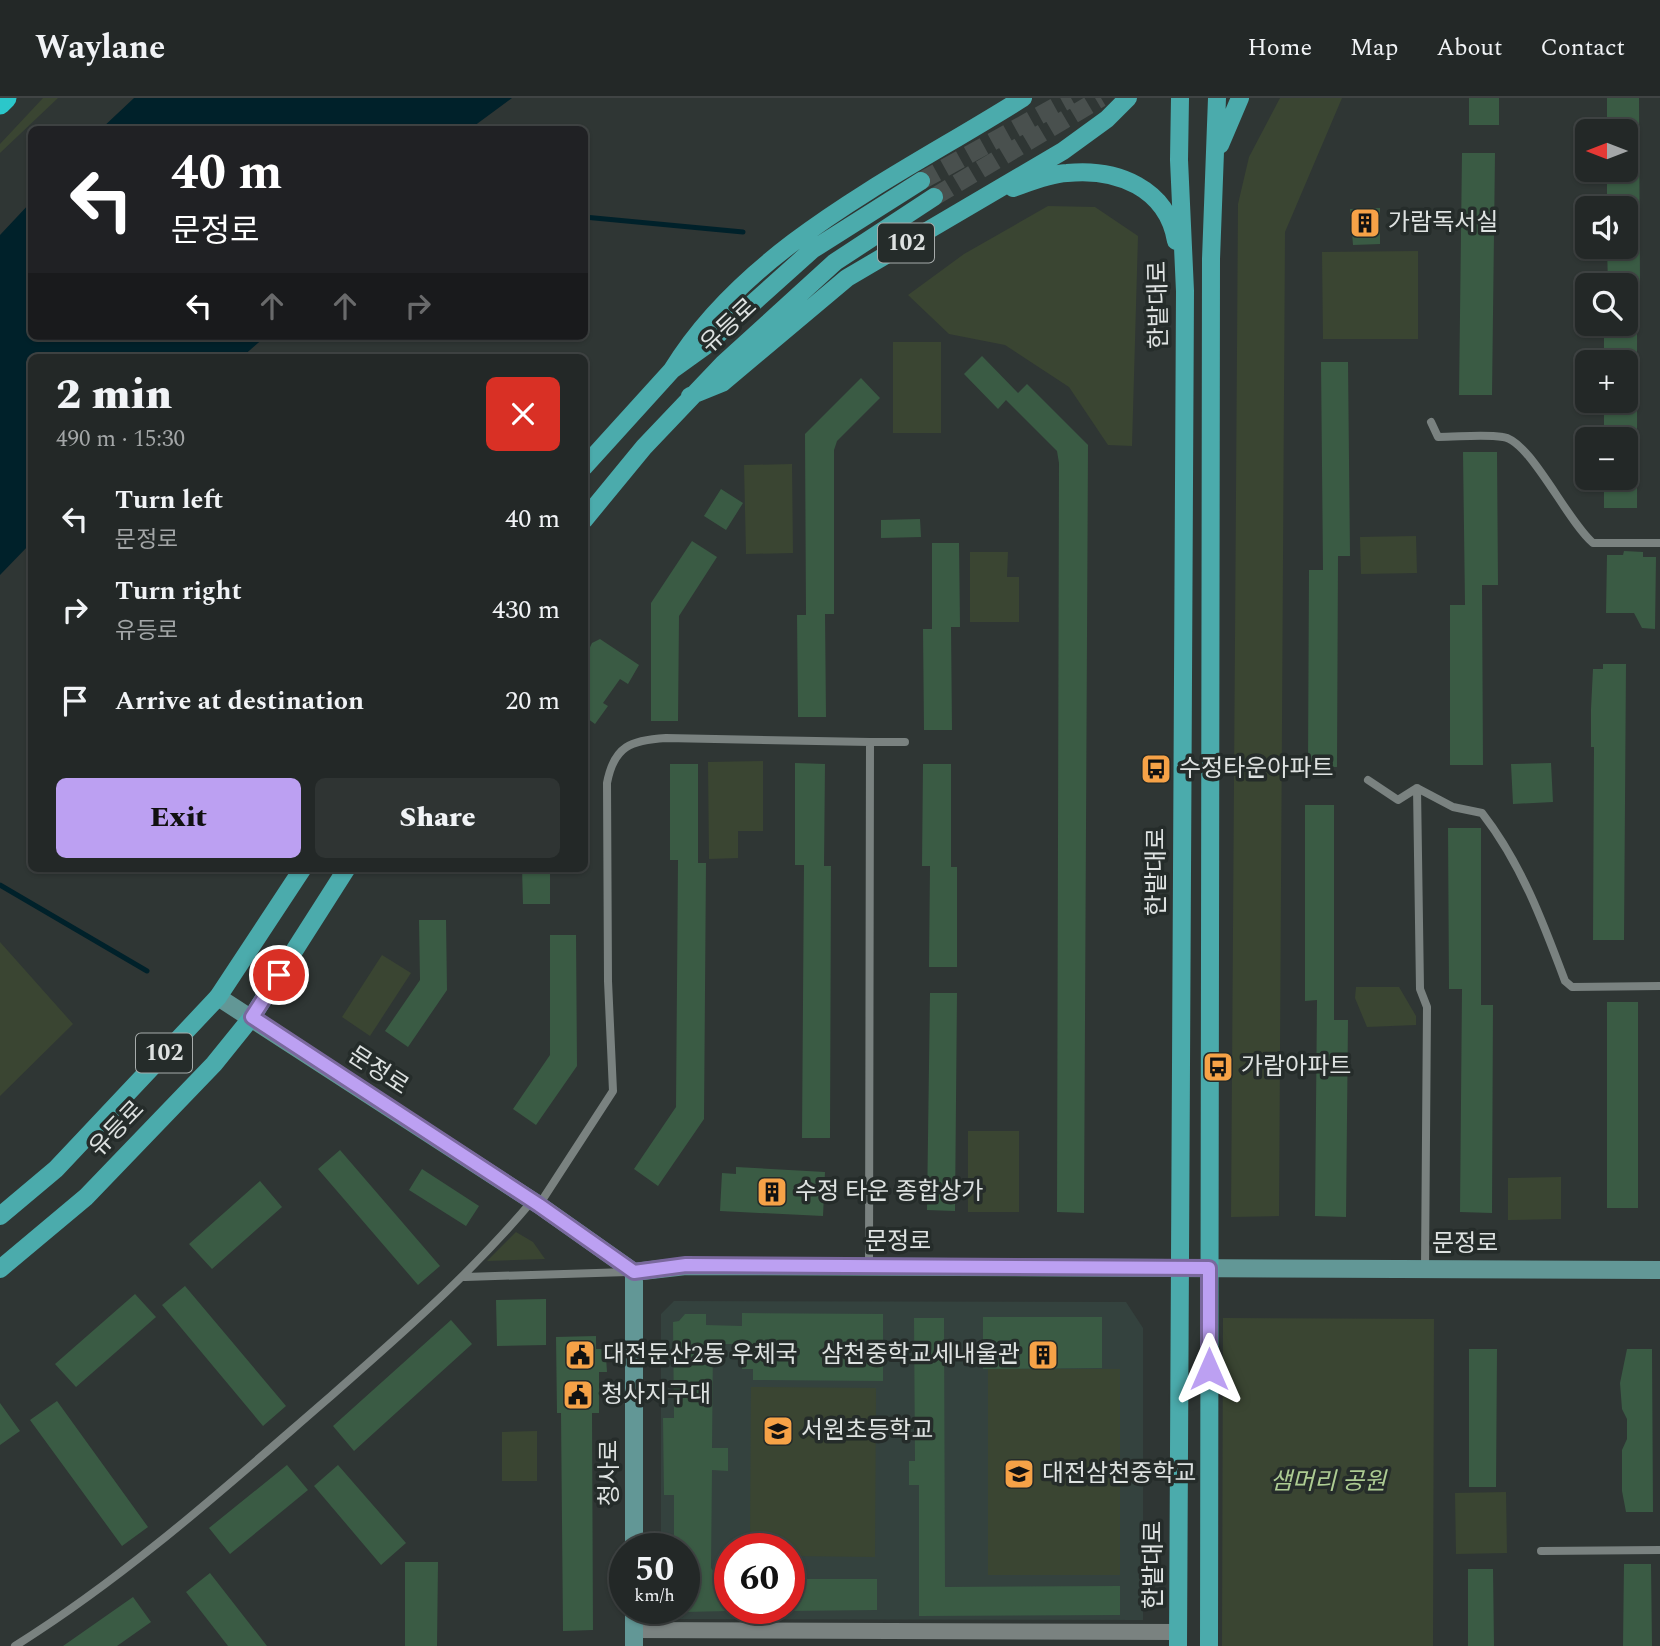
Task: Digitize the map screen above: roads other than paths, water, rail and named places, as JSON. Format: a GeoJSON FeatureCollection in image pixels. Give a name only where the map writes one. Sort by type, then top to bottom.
{"type":"FeatureCollection","features":[{"type":"Feature","properties":{"kind":"highway"},"geometry":{"type":"LineString","coordinates":[[0,104],[6,98]]}},
{"type":"Feature","properties":{"kind":"main road"},"geometry":{"type":"LineString","coordinates":[[672,370],[689,342],[732,297],[797,240],[863,193],[1023,98]]}},
{"type":"Feature","properties":{"kind":"main road","name":"102"},"geometry":{"type":"LineString","coordinates":[[690,396],[722,383],[847,278],[1063,151],[1107,119],[1128,98]]}},
{"type":"Feature","properties":{"kind":"main road","name":"한밭대로"},"geometry":{"type":"LineString","coordinates":[[1178,1639],[1185,291],[1179,160],[1180,98]]}},
{"type":"Feature","properties":{"kind":"main road","name":"한밭대로"},"geometry":{"type":"LineString","coordinates":[[1209,1646],[1213,165],[1217,98]]}},
{"type":"Feature","properties":{"kind":"main road"},"geometry":{"type":"LineString","coordinates":[[1213,165],[1240,98]]}},
{"type":"Feature","properties":{"kind":"main road"},"geometry":{"type":"LineString","coordinates":[[974,202],[1066,173],[1120,178],[1144,188],[1166,208],[1175,235],[1185,291]]}},
{"type":"Feature","properties":{"kind":"main road","name":"유등로"},"geometry":{"type":"LineString","coordinates":[[588,463],[672,370],[704,347],[812,250],[921,181]]}},
{"type":"Feature","properties":{"kind":"main road","name":"유등로"},"geometry":{"type":"LineString","coordinates":[[588,515],[690,396],[835,262],[934,197]]}},
{"type":"Feature","properties":{"kind":"main road","name":"유등로"},"geometry":{"type":"LineString","coordinates":[[0,1216],[56,1169],[218,997],[300,872]]}},
{"type":"Feature","properties":{"kind":"main road","name":"유등로"},"geometry":{"type":"LineString","coordinates":[[0,1269],[86,1197],[214,1064],[252,1017],[344,872]]}},
{"type":"Feature","properties":{"kind":"main road","name":"문정로"},"geometry":{"type":"LineString","coordinates":[[218,997],[536,1203],[634,1272],[686,1265],[1660,1270]]}},
{"type":"Feature","properties":{"kind":"main road","name":"청사로"},"geometry":{"type":"LineString","coordinates":[[634,1272],[634,1533]]}},
{"type":"Feature","properties":{"kind":"street"},"geometry":{"type":"LineString","coordinates":[[634,1638],[1178,1639]]}},
{"type":"Feature","properties":{"kind":"lane"},"geometry":{"type":"LineString","coordinates":[[1431,422],[1438,437],[1506,437],[1519,443],[1532,457],[1578,530],[1593,543],[1660,543]]}},
{"type":"Feature","properties":{"kind":"lane"},"geometry":{"type":"LineString","coordinates":[[15,1646],[133,1564],[193,1518],[465,1277],[536,1203],[613,1091],[608,981],[607,783],[615,756],[632,743],[666,738],[905,742]]}},
{"type":"Feature","properties":{"kind":"lane"},"geometry":{"type":"LineString","coordinates":[[869,1266],[870,742]]}},
{"type":"Feature","properties":{"kind":"lane"},"geometry":{"type":"LineString","coordinates":[[1368,780],[1398,800],[1417,788]]}},
{"type":"Feature","properties":{"kind":"lane"},"geometry":{"type":"LineString","coordinates":[[1417,788],[1452,807],[1482,813],[1538,908],[1565,981],[1572,988],[1660,986]]}},
{"type":"Feature","properties":{"kind":"lane"},"geometry":{"type":"LineString","coordinates":[[1417,788],[1420,989],[1427,1007],[1425,1269]]}},
{"type":"Feature","properties":{"kind":"lane"},"geometry":{"type":"LineString","coordinates":[[465,1277],[634,1272]]}},
{"type":"Feature","properties":{"kind":"lane"},"geometry":{"type":"LineString","coordinates":[[1541,1551],[1660,1550]]}},
{"type":"Feature","properties":{"kind":"water"},"geometry":{"type":"Polygon","coordinates":[[[134,98],[512,98],[474,126],[104,126],[134,98]]]}},
{"type":"Feature","properties":{"kind":"water"},"geometry":{"type":"Polygon","coordinates":[[[28,205],[28,340],[261,340],[245,354],[28,354],[28,546],[0,575],[0,235],[28,205]]]}},
{"type":"Feature","properties":{"kind":"waterway"},"geometry":{"type":"LineString","coordinates":[[588,217],[743,232]]}},
{"type":"Feature","properties":{"kind":"waterway"},"geometry":{"type":"LineString","coordinates":[[0,885],[147,971]]}},
{"type":"Feature","properties":{"kind":"tunnel"},"geometry":{"type":"LineString","coordinates":[[921,181],[1071,98]]}},
{"type":"Feature","properties":{"kind":"tunnel"},"geometry":{"type":"LineString","coordinates":[[934,197],[1101,98]]}},
{"type":"Feature","properties":{"kind":"place","name":"가람독서실"},"geometry":{"type":"Point","coordinates":[1365,223]}},
{"type":"Feature","properties":{"kind":"place","name":"수정타운아파트"},"geometry":{"type":"Point","coordinates":[1156,769]}},
{"type":"Feature","properties":{"kind":"place","name":"가람아파트"},"geometry":{"type":"Point","coordinates":[1218,1067]}},
{"type":"Feature","properties":{"kind":"place","name":"수정 타운 종합상가"},"geometry":{"type":"Point","coordinates":[772,1192]}},
{"type":"Feature","properties":{"kind":"place","name":"대전둔산2동 우체국"},"geometry":{"type":"Point","coordinates":[580,1355]}},
{"type":"Feature","properties":{"kind":"place","name":"삼천중학교세내울관"},"geometry":{"type":"Point","coordinates":[1043,1355]}},
{"type":"Feature","properties":{"kind":"place","name":"청사지구대"},"geometry":{"type":"Point","coordinates":[578,1395]}},
{"type":"Feature","properties":{"kind":"place","name":"서원초등학교"},"geometry":{"type":"Point","coordinates":[778,1431]}},
{"type":"Feature","properties":{"kind":"place","name":"대전삼천중학교"},"geometry":{"type":"Point","coordinates":[1019,1474]}},
{"type":"Feature","properties":{"kind":"park label","name":"샘머리 공원"},"geometry":{"type":"Point","coordinates":[1328,1482]}}]}
